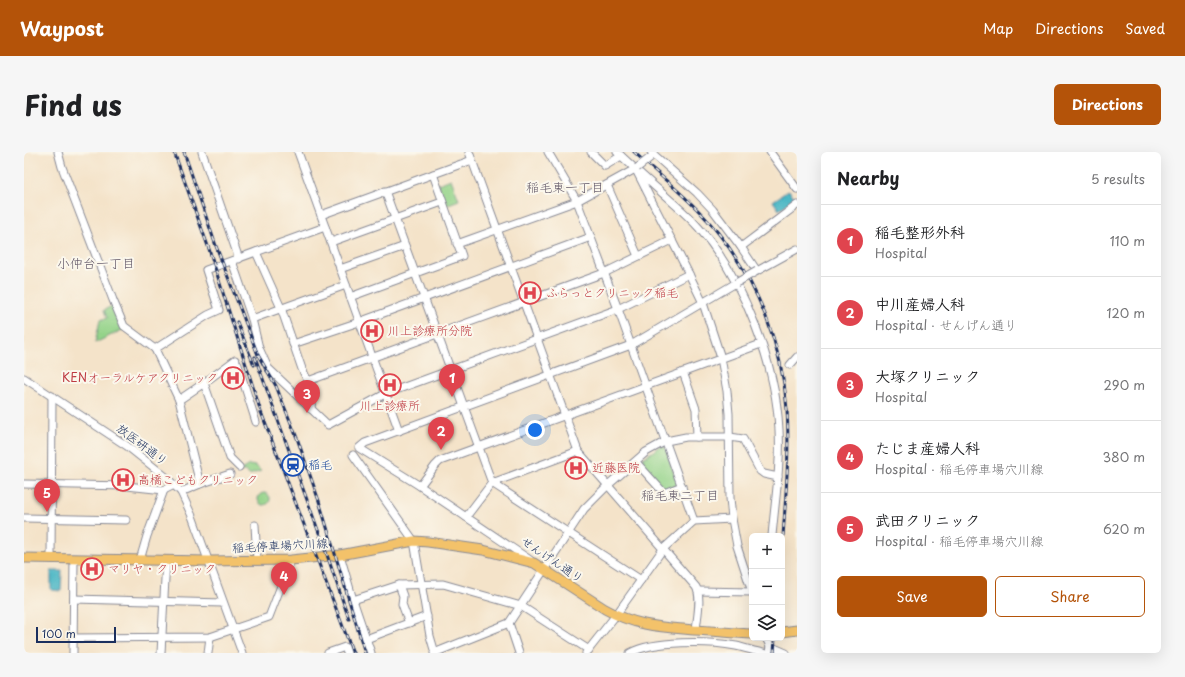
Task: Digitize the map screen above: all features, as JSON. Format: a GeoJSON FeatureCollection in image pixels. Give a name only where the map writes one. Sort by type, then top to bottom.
{"type":"FeatureCollection","features":[{"type":"Feature","properties":{"kind":"main road","name":"稲毛停車場穴川線"},"geometry":{"type":"LineString","coordinates":[[24,558],[209,561],[291,560],[340,555],[414,541],[442,543],[478,549],[534,563]]}},
{"type":"Feature","properties":{"kind":"main road","name":"せんげん通り"},"geometry":{"type":"LineString","coordinates":[[534,563],[616,616],[631,621],[647,625],[749,634]]}},
{"type":"Feature","properties":{"kind":"main road"},"geometry":{"type":"LineString","coordinates":[[785,632],[797,630]]}},
{"type":"Feature","properties":{"kind":"street"},"geometry":{"type":"LineString","coordinates":[[58,152],[62,167],[124,326],[155,349],[179,400],[200,484]]}},
{"type":"Feature","properties":{"kind":"street"},"geometry":{"type":"LineString","coordinates":[[202,152],[236,260],[259,348],[268,368],[328,425],[385,394],[618,309],[689,274]]}},
{"type":"Feature","properties":{"kind":"street"},"geometry":{"type":"LineString","coordinates":[[298,152],[399,431],[631,346],[736,283],[795,252]]}},
{"type":"Feature","properties":{"kind":"street"},"geometry":{"type":"LineString","coordinates":[[469,152],[578,451],[698,591],[696,630]]}},
{"type":"Feature","properties":{"kind":"street"},"geometry":{"type":"LineString","coordinates":[[548,152],[577,201],[618,309],[694,521]]}},
{"type":"Feature","properties":{"kind":"street"},"geometry":{"type":"LineString","coordinates":[[591,152],[605,166],[619,154],[637,169],[699,228],[722,258],[736,283],[752,317],[762,344],[773,383],[777,406],[779,431],[778,477],[772,533]]}},
{"type":"Feature","properties":{"kind":"street"},"geometry":{"type":"LineString","coordinates":[[770,152],[797,189]]}},
{"type":"Feature","properties":{"kind":"street"},"geometry":{"type":"LineString","coordinates":[[457,244],[577,201],[637,169],[653,154],[697,193],[741,247],[757,271]]}},
{"type":"Feature","properties":{"kind":"street"},"geometry":{"type":"LineString","coordinates":[[320,215],[472,160]]}},
{"type":"Feature","properties":{"kind":"street"},"geometry":{"type":"LineString","coordinates":[[637,169],[703,303],[721,358],[727,391],[730,437],[730,498],[732,519],[737,546],[749,583]]}},
{"type":"Feature","properties":{"kind":"street"},"geometry":{"type":"LineString","coordinates":[[350,297],[462,256],[432,174]]}},
{"type":"Feature","properties":{"kind":"street"},"geometry":{"type":"LineString","coordinates":[[607,185],[638,256]]}},
{"type":"Feature","properties":{"kind":"street"},"geometry":{"type":"LineString","coordinates":[[385,191],[492,483],[640,580]]}},
{"type":"Feature","properties":{"kind":"street"},"geometry":{"type":"LineString","coordinates":[[331,242],[442,202]]}},
{"type":"Feature","properties":{"kind":"street"},"geometry":{"type":"LineString","coordinates":[[741,247],[797,205]]}},
{"type":"Feature","properties":{"kind":"street"},"geometry":{"type":"LineString","coordinates":[[155,349],[208,314],[219,310],[206,270],[325,227]]}},
{"type":"Feature","properties":{"kind":"street"},"geometry":{"type":"LineString","coordinates":[[293,344],[360,322],[591,237]]}},
{"type":"Feature","properties":{"kind":"street"},"geometry":{"type":"LineString","coordinates":[[308,381],[604,273],[672,240]]}},
{"type":"Feature","properties":{"kind":"street"},"geometry":{"type":"LineString","coordinates":[[340,269],[405,246]]}},
{"type":"Feature","properties":{"kind":"street"},"geometry":{"type":"LineString","coordinates":[[256,252],[281,308],[302,369],[308,381],[312,393],[310,409]]}},
{"type":"Feature","properties":{"kind":"street"},"geometry":{"type":"LineString","coordinates":[[252,319],[346,285]]}},
{"type":"Feature","properties":{"kind":"street"},"geometry":{"type":"LineString","coordinates":[[420,486],[440,461],[762,344]]}},
{"type":"Feature","properties":{"kind":"street"},"geometry":{"type":"LineString","coordinates":[[790,365],[797,357]]}},
{"type":"Feature","properties":{"kind":"street"},"geometry":{"type":"LineString","coordinates":[[179,400],[235,360],[238,365],[256,422]]}},
{"type":"Feature","properties":{"kind":"street"},"geometry":{"type":"LineString","coordinates":[[683,372],[696,409],[697,437]]}},
{"type":"Feature","properties":{"kind":"street","name":"放医研通り"},"geometry":{"type":"LineString","coordinates":[[24,378],[127,446],[166,477],[181,492],[192,516],[242,653]]}},
{"type":"Feature","properties":{"kind":"street"},"geometry":{"type":"LineString","coordinates":[[204,383],[230,458],[238,467]]}},
{"type":"Feature","properties":{"kind":"street"},"geometry":{"type":"LineString","coordinates":[[51,559],[52,396]]}},
{"type":"Feature","properties":{"kind":"street","name":"せんげん通り"},"geometry":{"type":"LineString","coordinates":[[399,431],[365,443],[359,448],[420,486],[534,563]]}},
{"type":"Feature","properties":{"kind":"street"},"geometry":{"type":"LineString","coordinates":[[353,454],[414,541],[426,616],[435,653],[509,623],[584,509],[608,485],[646,452],[666,441],[686,437],[730,437],[743,439],[760,471],[764,474],[778,477]]}},
{"type":"Feature","properties":{"kind":"street"},"geometry":{"type":"LineString","coordinates":[[466,517],[492,483],[578,451]]}},
{"type":"Feature","properties":{"kind":"street"},"geometry":{"type":"LineString","coordinates":[[636,462],[664,493],[682,486]]}},
{"type":"Feature","properties":{"kind":"street"},"geometry":{"type":"LineString","coordinates":[[181,492],[230,474]]}},
{"type":"Feature","properties":{"kind":"street"},"geometry":{"type":"LineString","coordinates":[[24,484],[127,486],[164,490],[174,485]]}},
{"type":"Feature","properties":{"kind":"street"},"geometry":{"type":"LineString","coordinates":[[140,560],[164,490]]}},
{"type":"Feature","properties":{"kind":"street"},"geometry":{"type":"LineString","coordinates":[[24,518],[126,520]]}},
{"type":"Feature","properties":{"kind":"street"},"geometry":{"type":"LineString","coordinates":[[353,600],[400,585],[443,584],[521,606],[589,651],[616,616],[663,549],[694,521],[732,519]]}},
{"type":"Feature","properties":{"kind":"street"},"geometry":{"type":"LineString","coordinates":[[255,525],[257,560]]}},
{"type":"Feature","properties":{"kind":"street"},"geometry":{"type":"LineString","coordinates":[[340,555],[371,653]]}},
{"type":"Feature","properties":{"kind":"street"},"geometry":{"type":"LineString","coordinates":[[73,653],[74,559]]}},
{"type":"Feature","properties":{"kind":"street"},"geometry":{"type":"LineString","coordinates":[[160,653],[166,560]]}},
{"type":"Feature","properties":{"kind":"street"},"geometry":{"type":"LineString","coordinates":[[73,638],[210,637],[269,617],[291,560]]}},
{"type":"Feature","properties":{"kind":"street"},"geometry":{"type":"LineString","coordinates":[[400,585],[403,596],[402,604],[410,622]]}},
{"type":"Feature","properties":{"kind":"street"},"geometry":{"type":"LineString","coordinates":[[698,591],[749,592]]}},
{"type":"Feature","properties":{"kind":"street"},"geometry":{"type":"LineString","coordinates":[[74,599],[223,603]]}},
{"type":"Feature","properties":{"kind":"street"},"geometry":{"type":"LineString","coordinates":[[366,639],[426,616]]}},
{"type":"Feature","properties":{"kind":"street"},"geometry":{"type":"LineString","coordinates":[[509,623],[519,653]]}},
{"type":"Feature","properties":{"kind":"street"},"geometry":{"type":"LineString","coordinates":[[208,653],[210,637]]}},
{"type":"Feature","properties":{"kind":"street"},"geometry":{"type":"LineString","coordinates":[[630,653],[650,646],[703,643],[735,646],[763,653]]}},
{"type":"Feature","properties":{"kind":"street"},"geometry":{"type":"LineString","coordinates":[[328,653],[345,648],[347,653]]}},
{"type":"Feature","properties":{"kind":"street"},"geometry":{"type":"LineString","coordinates":[[770,649],[783,652]]}},
{"type":"Feature","properties":{"kind":"green space"},"geometry":{"type":"Polygon","coordinates":[[[451,179],[459,200],[446,205],[438,184],[451,179]]]}},
{"type":"Feature","properties":{"kind":"green space"},"geometry":{"type":"Polygon","coordinates":[[[114,305],[124,329],[95,343],[100,320],[107,318],[104,310],[114,305]]]}},
{"type":"Feature","properties":{"kind":"green space"},"geometry":{"type":"Polygon","coordinates":[[[661,446],[665,446],[678,485],[665,490],[639,463],[640,460],[661,446]]]}},
{"type":"Feature","properties":{"kind":"green space"},"geometry":{"type":"Polygon","coordinates":[[[249,465],[256,466],[261,471],[249,475],[245,471],[239,471],[249,465]]]}},
{"type":"Feature","properties":{"kind":"green space"},"geometry":{"type":"Polygon","coordinates":[[[266,493],[269,494],[269,504],[262,505],[259,504],[258,497],[259,494],[266,493]]]}},
{"type":"Feature","properties":{"kind":"water"},"geometry":{"type":"Polygon","coordinates":[[[789,190],[795,198],[779,210],[773,201],[789,190]]]}},
{"type":"Feature","properties":{"kind":"water"},"geometry":{"type":"Polygon","coordinates":[[[51,571],[62,571],[61,591],[51,590],[51,571]]]}},
{"type":"Feature","properties":{"kind":"railway"},"geometry":{"type":"LineString","coordinates":[[174,152],[209,249],[261,412],[353,653]]}},
{"type":"Feature","properties":{"kind":"railway"},"geometry":{"type":"LineString","coordinates":[[184,152],[216,246],[258,355],[276,386],[297,438],[319,501],[365,653]]}},
{"type":"Feature","properties":{"kind":"railway"},"geometry":{"type":"LineString","coordinates":[[634,152],[689,201],[719,234],[745,273],[766,316],[780,362],[787,409],[788,462],[783,533]]}},
{"type":"Feature","properties":{"kind":"railway"},"geometry":{"type":"LineString","coordinates":[[237,322],[254,365]]}},
{"type":"Feature","properties":{"kind":"railway"},"geometry":{"type":"LineString","coordinates":[[255,357],[349,619]]}},
{"type":"Feature","properties":{"kind":"railway"},"geometry":{"type":"LineString","coordinates":[[774,653],[775,641]]}},
{"type":"Feature","properties":{"kind":"place","name":"ふらっとクリニック稲毛"},"geometry":{"type":"Point","coordinates":[530,293]}},
{"type":"Feature","properties":{"kind":"place","name":"川上診療所分院"},"geometry":{"type":"Point","coordinates":[372,331]}},
{"type":"Feature","properties":{"kind":"place","name":"KENオーラルケアクリニック"},"geometry":{"type":"Point","coordinates":[233,378]}},
{"type":"Feature","properties":{"kind":"place","name":"川上診療所"},"geometry":{"type":"Point","coordinates":[390,385]}},
{"type":"Feature","properties":{"kind":"place","name":"稲毛整形外科"},"geometry":{"type":"Point","coordinates":[452,397]}},
{"type":"Feature","properties":{"kind":"place","name":"大塚クリニック"},"geometry":{"type":"Point","coordinates":[307,413]}},
{"type":"Feature","properties":{"kind":"place","name":"中川産婦人科"},"geometry":{"type":"Point","coordinates":[441,450]}},
{"type":"Feature","properties":{"kind":"place","name":"稲毛"},"geometry":{"type":"Point","coordinates":[293,465]}},
{"type":"Feature","properties":{"kind":"place","name":"近藤医院"},"geometry":{"type":"Point","coordinates":[576,468]}},
{"type":"Feature","properties":{"kind":"place","name":"高橋こどもクリニック"},"geometry":{"type":"Point","coordinates":[123,480]}},
{"type":"Feature","properties":{"kind":"place","name":"武田クリニック"},"geometry":{"type":"Point","coordinates":[47,512]}},
{"type":"Feature","properties":{"kind":"place","name":"マリヤ・クリニック"},"geometry":{"type":"Point","coordinates":[92,569]}},
{"type":"Feature","properties":{"kind":"place","name":"たじま産婦人科"},"geometry":{"type":"Point","coordinates":[284,595]}},
{"type":"Feature","properties":{"kind":"district","name":"稲毛東一丁目"},"geometry":{"type":"Point","coordinates":[565,187]}},
{"type":"Feature","properties":{"kind":"district","name":"小仲台一丁目"},"geometry":{"type":"Point","coordinates":[96,263]}},
{"type":"Feature","properties":{"kind":"district","name":"稲毛東二丁目"},"geometry":{"type":"Point","coordinates":[680,495]}}]}
